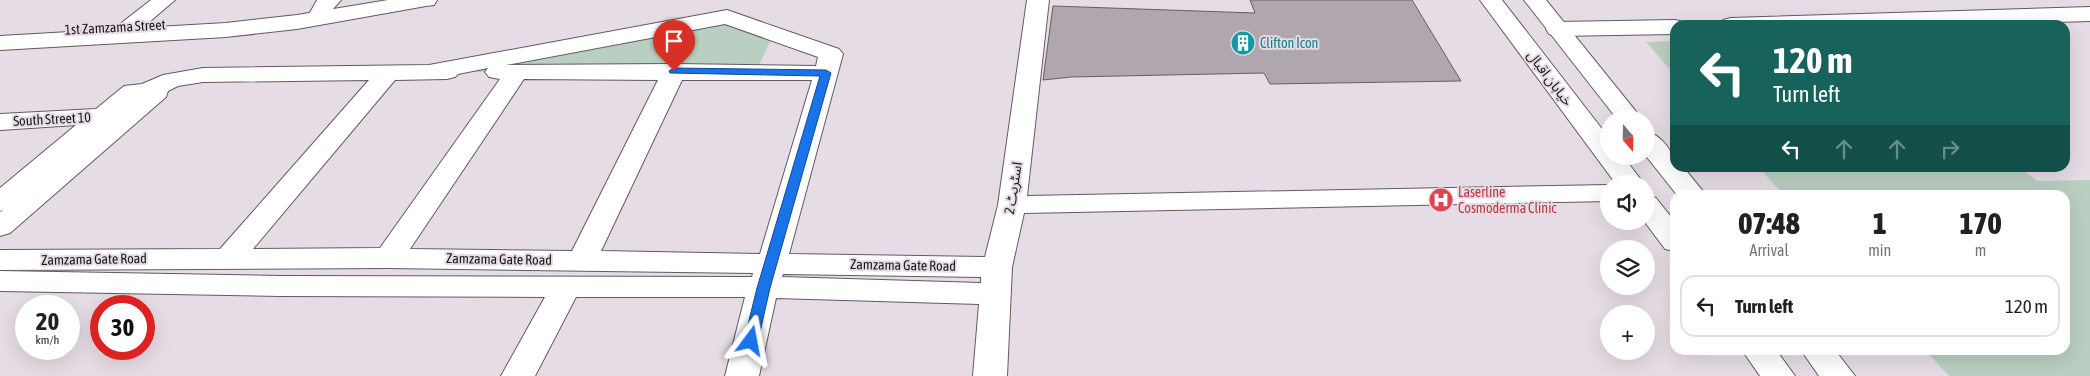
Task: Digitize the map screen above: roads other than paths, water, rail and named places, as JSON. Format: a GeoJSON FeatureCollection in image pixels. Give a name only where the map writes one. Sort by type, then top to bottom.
{"type":"FeatureCollection","features":[{"type":"Feature","properties":{"kind":"street"},"geometry":{"type":"LineString","coordinates":[[126,31],[164,0]]}},
{"type":"Feature","properties":{"kind":"street","name":"1st Zamzama Street"},"geometry":{"type":"LineString","coordinates":[[1,36],[126,31],[226,30],[324,9],[426,0]]}},
{"type":"Feature","properties":{"kind":"street","name":"اسٹریٹ 2"},"geometry":{"type":"LineString","coordinates":[[990,376],[996,280],[1012,206],[1038,0]]}},
{"type":"Feature","properties":{"kind":"street","name":"خیابان اقبال"},"geometry":{"type":"LineString","coordinates":[[1491,0],[1600,144]]}},
{"type":"Feature","properties":{"kind":"street"},"geometry":{"type":"LineString","coordinates":[[1535,0],[1623,110]]}},
{"type":"Feature","properties":{"kind":"street"},"geometry":{"type":"LineString","coordinates":[[1895,20],[2090,14]]}},
{"type":"Feature","properties":{"kind":"street"},"geometry":{"type":"LineString","coordinates":[[430,72],[727,17],[831,54],[768,275],[742,376]]}},
{"type":"Feature","properties":{"kind":"street"},"geometry":{"type":"LineString","coordinates":[[1557,29],[1670,27]]}},
{"type":"Feature","properties":{"kind":"street"},"geometry":{"type":"LineString","coordinates":[[518,376],[574,273],[674,71]]}},
{"type":"Feature","properties":{"kind":"street"},"geometry":{"type":"LineString","coordinates":[[146,91],[172,80],[203,75],[674,71],[826,73]]}},
{"type":"Feature","properties":{"kind":"street"},"geometry":{"type":"LineString","coordinates":[[230,257],[390,72]]}},
{"type":"Feature","properties":{"kind":"street"},"geometry":{"type":"LineString","coordinates":[[389,258],[518,72]]}},
{"type":"Feature","properties":{"kind":"street"},"geometry":{"type":"LineString","coordinates":[[0,202],[133,91],[157,92],[0,227]]}},
{"type":"Feature","properties":{"kind":"street","name":"South Street 10"},"geometry":{"type":"LineString","coordinates":[[0,122],[104,116]]}},
{"type":"Feature","properties":{"kind":"street"},"geometry":{"type":"LineString","coordinates":[[1655,150],[1670,168]]}},
{"type":"Feature","properties":{"kind":"street"},"geometry":{"type":"LineString","coordinates":[[1673,172],[1688,190]]}},
{"type":"Feature","properties":{"kind":"street"},"geometry":{"type":"LineString","coordinates":[[1012,206],[1600,193]]}},
{"type":"Feature","properties":{"kind":"street"},"geometry":{"type":"LineString","coordinates":[[1655,216],[1670,235]]}},
{"type":"Feature","properties":{"kind":"street","name":"Zamzama Gate Road"},"geometry":{"type":"LineString","coordinates":[[0,260],[230,257],[389,258],[574,273]]}},
{"type":"Feature","properties":{"kind":"street"},"geometry":{"type":"LineString","coordinates":[[281,286],[306,257]]}},
{"type":"Feature","properties":{"kind":"street","name":"Zamzama Gate Road"},"geometry":{"type":"LineString","coordinates":[[0,281],[281,286],[574,273],[996,280]]}},
{"type":"Feature","properties":{"kind":"street"},"geometry":{"type":"LineString","coordinates":[[1762,355],[1778,376]]}},
{"type":"Feature","properties":{"kind":"street"},"geometry":{"type":"LineString","coordinates":[[1821,355],[1838,376]]}},
{"type":"Feature","properties":{"kind":"place","name":"Clifton Icon"},"geometry":{"type":"Point","coordinates":[1243,43]}},
{"type":"Feature","properties":{"kind":"place","name":"Laserline Cosmoderma Clinic"},"geometry":{"type":"Point","coordinates":[1441,200]}}]}
